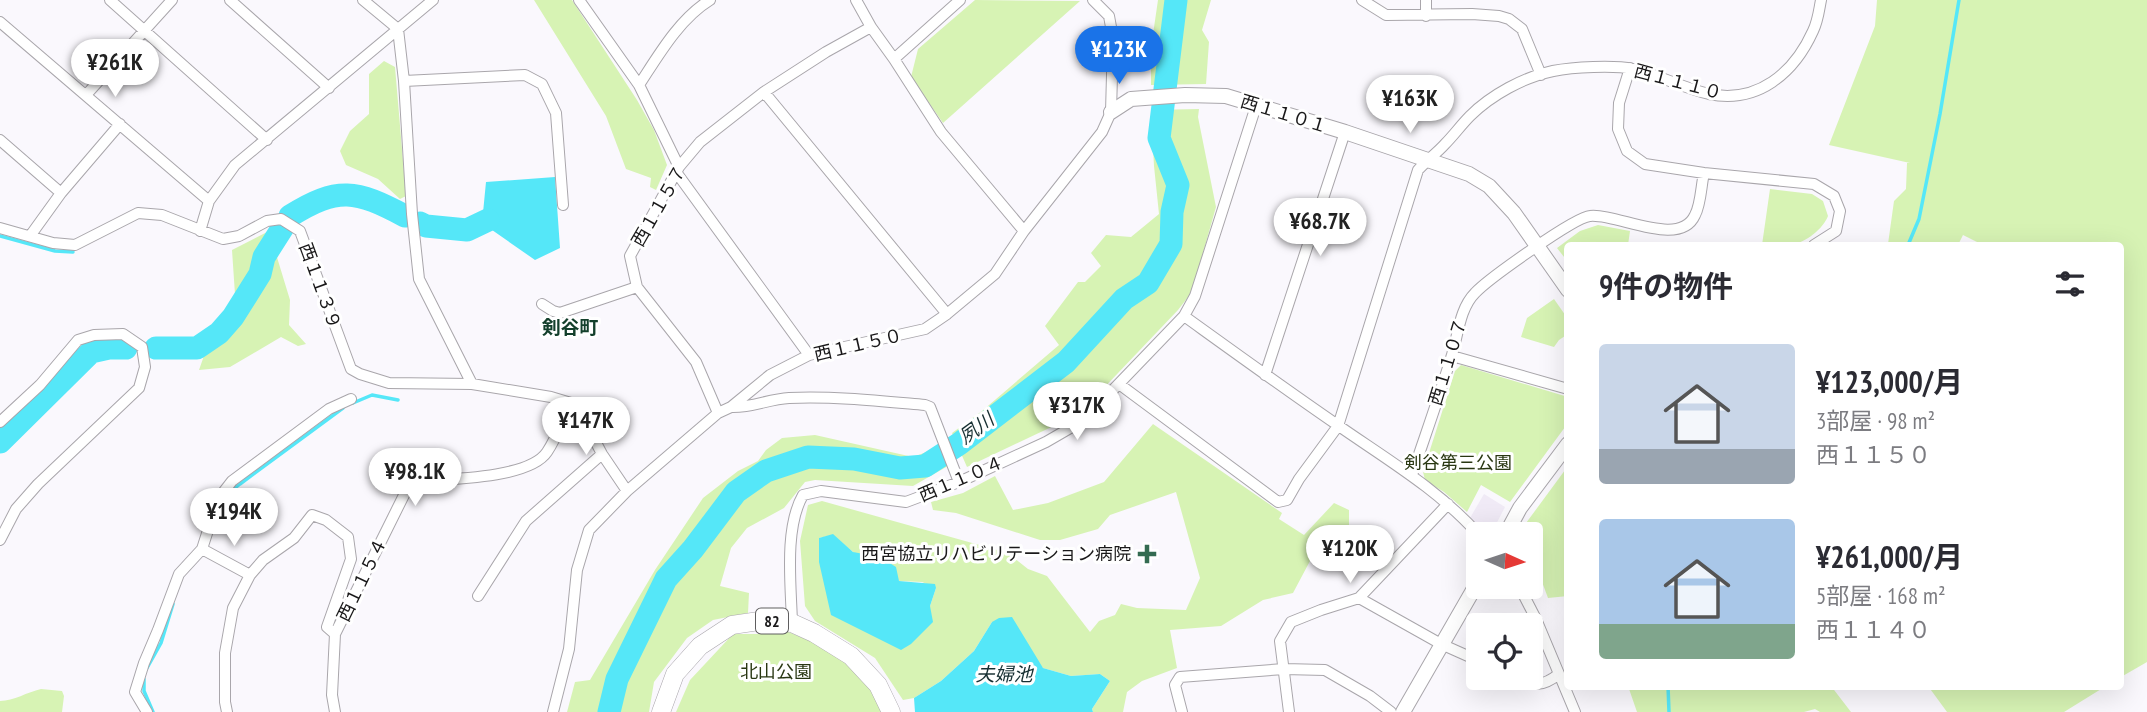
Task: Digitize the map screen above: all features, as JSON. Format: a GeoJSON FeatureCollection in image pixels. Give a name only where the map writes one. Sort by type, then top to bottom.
{"type":"FeatureCollection","features":[{"type":"Feature","properties":{"kind":"main road","name":"82"},"geometry":{"type":"LineString","coordinates":[[661,712],[675,674],[700,646],[732,625],[759,621],[792,623],[851,656],[878,685],[891,712]]}},
{"type":"Feature","properties":{"kind":"street"},"geometry":{"type":"LineString","coordinates":[[110,0],[267,140]]}},
{"type":"Feature","properties":{"kind":"street"},"geometry":{"type":"LineString","coordinates":[[86,95],[172,0]]}},
{"type":"Feature","properties":{"kind":"street"},"geometry":{"type":"LineString","coordinates":[[230,0],[329,88]]}},
{"type":"Feature","properties":{"kind":"street"},"geometry":{"type":"LineString","coordinates":[[363,0],[398,29],[419,279],[472,384],[551,397],[571,403],[580,412],[602,454],[627,491]]}},
{"type":"Feature","properties":{"kind":"street"},"geometry":{"type":"LineString","coordinates":[[200,231],[209,201],[235,165],[433,0]]}},
{"type":"Feature","properties":{"kind":"street"},"geometry":{"type":"LineString","coordinates":[[579,0],[639,85],[678,169],[809,355]]}},
{"type":"Feature","properties":{"kind":"street"},"geometry":{"type":"LineString","coordinates":[[639,85],[666,44],[700,6],[710,0]]}},
{"type":"Feature","properties":{"kind":"street"},"geometry":{"type":"LineString","coordinates":[[856,0],[941,132],[1024,231]]}},
{"type":"Feature","properties":{"kind":"street"},"geometry":{"type":"LineString","coordinates":[[894,59],[960,0]]}},
{"type":"Feature","properties":{"kind":"street","name":"西１１５０"},"geometry":{"type":"LineString","coordinates":[[554,712],[569,649],[576,570],[589,530],[627,491],[718,413],[731,407],[770,375],[809,355],[925,330],[995,274],[1024,231],[1102,132],[1111,112],[1113,38],[1109,16],[1093,0]]}},
{"type":"Feature","properties":{"kind":"street"},"geometry":{"type":"LineString","coordinates":[[1362,0],[1386,15],[1472,14],[1509,19],[1522,29],[1541,75]]}},
{"type":"Feature","properties":{"kind":"street"},"geometry":{"type":"LineString","coordinates":[[1426,0],[1426,16]]}},
{"type":"Feature","properties":{"kind":"street","name":"西１１１０"},"geometry":{"type":"LineString","coordinates":[[1119,384],[1278,502],[1287,500],[1338,426],[1418,170],[1472,115],[1489,100],[1513,86],[1541,75],[1581,68],[1630,68],[1708,93],[1727,96],[1752,93],[1769,85],[1798,59],[1815,28],[1822,0]]}},
{"type":"Feature","properties":{"kind":"street"},"geometry":{"type":"LineString","coordinates":[[0,22],[209,201]]}},
{"type":"Feature","properties":{"kind":"street","name":"西１１５７"},"geometry":{"type":"LineString","coordinates":[[718,413],[696,362],[637,287],[630,256],[678,169],[700,142],[764,92],[871,27]]}},
{"type":"Feature","properties":{"kind":"street"},"geometry":{"type":"LineString","coordinates":[[1630,68],[1619,103],[1618,129],[1627,150],[1645,164],[1814,184],[1833,196],[1840,211],[1836,231],[1819,242]]}},
{"type":"Feature","properties":{"kind":"street"},"geometry":{"type":"LineString","coordinates":[[404,81],[525,75],[542,83],[556,113],[563,205]]}},
{"type":"Feature","properties":{"kind":"street"},"geometry":{"type":"LineString","coordinates":[[764,92],[947,314]]}},
{"type":"Feature","properties":{"kind":"street","name":"西１１０１"},"geometry":{"type":"LineString","coordinates":[[1111,112],[1131,99],[1143,97],[1226,96],[1469,174],[1489,186],[1514,213],[1564,284]]}},
{"type":"Feature","properties":{"kind":"street","name":"西１１０４"},"geometry":{"type":"LineString","coordinates":[[792,623],[791,553],[796,507],[803,495],[821,491],[906,502],[959,482],[1046,442],[1084,420],[1184,316],[1195,296],[1256,106]]}},
{"type":"Feature","properties":{"kind":"street"},"geometry":{"type":"LineString","coordinates":[[30,236],[61,193],[120,124]]}},
{"type":"Feature","properties":{"kind":"street"},"geometry":{"type":"LineString","coordinates":[[1265,374],[1345,132]]}},
{"type":"Feature","properties":{"kind":"street"},"geometry":{"type":"LineString","coordinates":[[0,140],[61,193]]}},
{"type":"Feature","properties":{"kind":"street","name":"西１１０７"},"geometry":{"type":"LineString","coordinates":[[1412,474],[1452,356],[1464,310],[1476,292],[1512,262],[1572,223],[1590,216],[1669,230],[1687,226],[1696,215],[1704,173]]}},
{"type":"Feature","properties":{"kind":"street","name":"西１１３９"},"geometry":{"type":"LineString","coordinates":[[0,228],[53,243],[75,245],[138,213],[162,215],[223,239],[239,236],[278,218],[300,231],[351,369],[389,383],[472,384]]}},
{"type":"Feature","properties":{"kind":"street"},"geometry":{"type":"LineString","coordinates":[[542,304],[560,313],[637,287]]}},
{"type":"Feature","properties":{"kind":"street"},"geometry":{"type":"LineString","coordinates":[[1184,316],[1338,426],[1412,474],[1466,522]]}},
{"type":"Feature","properties":{"kind":"street"},"geometry":{"type":"LineString","coordinates":[[0,422],[40,385],[78,340],[93,335],[123,334],[142,347],[145,367],[139,388],[38,484],[16,509],[0,540]]}},
{"type":"Feature","properties":{"kind":"street"},"geometry":{"type":"LineString","coordinates":[[1452,356],[1564,388]]}},
{"type":"Feature","properties":{"kind":"street"},"geometry":{"type":"LineString","coordinates":[[731,407],[745,407],[786,398],[830,398],[925,405],[930,407],[959,482]]}},
{"type":"Feature","properties":{"kind":"street"},"geometry":{"type":"LineString","coordinates":[[146,712],[135,692],[144,663],[178,574],[202,549],[218,499],[232,481],[329,409],[351,399]]}},
{"type":"Feature","properties":{"kind":"street","name":"西１１５４"},"geometry":{"type":"LineString","coordinates":[[335,712],[332,695],[335,634],[406,491],[416,481],[496,475],[527,468],[546,454],[571,403]]}},
{"type":"Feature","properties":{"kind":"street"},"geometry":{"type":"LineString","coordinates":[[1512,522],[1564,449]]}},
{"type":"Feature","properties":{"kind":"street"},"geometry":{"type":"LineString","coordinates":[[478,596],[526,521],[602,454]]}},
{"type":"Feature","properties":{"kind":"street"},"geometry":{"type":"LineString","coordinates":[[1289,712],[1280,641],[1291,622],[1359,598],[1448,505]]}},
{"type":"Feature","properties":{"kind":"street"},"geometry":{"type":"LineString","coordinates":[[227,712],[225,653],[233,608],[250,575],[263,560],[294,538],[312,515],[326,520],[348,537],[351,558],[327,627],[335,634]]}},
{"type":"Feature","properties":{"kind":"street"},"geometry":{"type":"LineString","coordinates":[[202,549],[250,575]]}},
{"type":"Feature","properties":{"kind":"street"},"geometry":{"type":"LineString","coordinates":[[1359,598],[1466,655]]}},
{"type":"Feature","properties":{"kind":"street"},"geometry":{"type":"LineString","coordinates":[[1403,712],[1468,599]]}},
{"type":"Feature","properties":{"kind":"street"},"geometry":{"type":"LineString","coordinates":[[1526,599],[1564,686]]}},
{"type":"Feature","properties":{"kind":"street"},"geometry":{"type":"LineString","coordinates":[[1182,712],[1175,685],[1180,677],[1284,669],[1325,670],[1370,696],[1391,712]]}},
{"type":"Feature","properties":{"kind":"street"},"geometry":{"type":"LineString","coordinates":[[1543,684],[1559,674]]}},
{"type":"Feature","properties":{"kind":"street"},"geometry":{"type":"LineString","coordinates":[[1566,690],[1575,712]]}},
{"type":"Feature","properties":{"kind":"shaded area"},"geometry":{"type":"Polygon","coordinates":[[[1484,494],[1505,507],[1497,522],[1473,522],[1470,518],[1484,494]]]}},
{"type":"Feature","properties":{"kind":"green space"},"geometry":{"type":"Polygon","coordinates":[[[534,0],[572,0],[637,100],[654,130],[667,165],[656,190],[650,187],[651,178],[626,169],[606,116],[534,0]]]}},
{"type":"Feature","properties":{"kind":"green space"},"geometry":{"type":"Polygon","coordinates":[[[975,0],[1080,1],[943,123],[911,77],[918,49],[975,0]]]}},
{"type":"Feature","properties":{"kind":"green space"},"geometry":{"type":"Polygon","coordinates":[[[1158,0],[1211,0],[1202,30],[1209,42],[1206,84],[1151,85],[1151,48],[1158,0]]]}},
{"type":"Feature","properties":{"kind":"green space"},"geometry":{"type":"Polygon","coordinates":[[[1877,0],[2147,0],[2147,662],[2124,675],[2124,242],[1977,242],[1963,235],[1960,242],[1888,242],[1894,201],[1906,189],[1907,163],[1910,163],[1829,145],[1875,26],[1877,0]]]}},
{"type":"Feature","properties":{"kind":"green space"},"geometry":{"type":"Polygon","coordinates":[[[384,61],[395,67],[406,196],[400,199],[378,179],[346,165],[340,151],[350,131],[369,114],[369,74],[384,61]]]}},
{"type":"Feature","properties":{"kind":"green space"},"geometry":{"type":"Polygon","coordinates":[[[1199,109],[1198,117],[1216,207],[1192,292],[1079,414],[967,467],[952,433],[1059,345],[1045,326],[1078,282],[1085,282],[1101,266],[1091,253],[1106,235],[1131,237],[1159,214],[1151,110],[1199,109]]]}},
{"type":"Feature","properties":{"kind":"green space"},"geometry":{"type":"Polygon","coordinates":[[[1770,189],[1812,194],[1823,201],[1828,216],[1826,221],[1803,241],[1762,242],[1770,189]]]}},
{"type":"Feature","properties":{"kind":"green space"},"geometry":{"type":"Polygon","coordinates":[[[1598,225],[1630,231],[1628,242],[1565,242],[1580,231],[1598,225]]]}},
{"type":"Feature","properties":{"kind":"green space"},"geometry":{"type":"Polygon","coordinates":[[[269,231],[290,300],[289,325],[306,344],[298,346],[281,337],[230,367],[199,370],[206,350],[237,324],[232,250],[269,231]]]}},
{"type":"Feature","properties":{"kind":"green space"},"geometry":{"type":"Polygon","coordinates":[[[1564,243],[1564,257],[1557,248],[1564,243]]]}},
{"type":"Feature","properties":{"kind":"green space"},"geometry":{"type":"Polygon","coordinates":[[[1554,299],[1564,313],[1564,337],[1554,347],[1521,337],[1527,318],[1554,299]]]}},
{"type":"Feature","properties":{"kind":"green space","name":"剣谷第三公園"},"geometry":{"type":"Polygon","coordinates":[[[1461,365],[1564,396],[1564,428],[1510,502],[1481,485],[1467,512],[1425,480],[1423,472],[1455,371],[1461,365]]]}},
{"type":"Feature","properties":{"kind":"green space"},"geometry":{"type":"Polygon","coordinates":[[[1153,424],[1282,513],[1279,519],[1304,535],[1334,503],[1349,510],[1349,525],[1334,551],[1319,544],[1293,593],[1263,600],[1221,626],[1170,630],[1177,668],[1142,681],[1127,692],[1123,712],[1093,712],[1092,709],[1110,681],[1100,674],[1071,676],[1043,668],[992,622],[974,651],[941,681],[914,698],[903,700],[875,658],[815,621],[805,606],[800,541],[808,505],[822,501],[1008,553],[1028,569],[1047,576],[1090,632],[1099,621],[1115,615],[1121,604],[1137,608],[1186,610],[1200,578],[1176,492],[1110,515],[1098,529],[1060,540],[1040,540],[956,513],[933,510],[931,502],[963,493],[995,476],[1013,510],[1048,503],[1104,482],[1153,424]],[[833,535],[819,538],[930,606],[936,588],[922,582],[899,581],[853,552],[833,535]]]}},
{"type":"Feature","properties":{"kind":"green space"},"geometry":{"type":"Polygon","coordinates":[[[815,435],[913,457],[940,447],[948,466],[913,486],[815,480],[805,482],[784,508],[747,528],[731,548],[720,586],[749,593],[748,613],[713,620],[687,638],[654,682],[649,712],[567,712],[575,682],[590,680],[655,570],[703,498],[738,471],[758,461],[766,450],[782,438],[815,435]]]}},
{"type":"Feature","properties":{"kind":"green space"},"geometry":{"type":"Polygon","coordinates":[[[1564,471],[1564,596],[1548,598],[1544,587],[1544,522],[1527,522],[1564,471]]]}},
{"type":"Feature","properties":{"kind":"green space","name":"北山公園"},"geometry":{"type":"Polygon","coordinates":[[[779,628],[836,652],[867,682],[884,712],[676,712],[690,680],[733,634],[764,634],[779,628]]]}},
{"type":"Feature","properties":{"kind":"green space"},"geometry":{"type":"Polygon","coordinates":[[[41,689],[62,691],[62,712],[0,712],[0,701],[41,689]]]}},
{"type":"Feature","properties":{"kind":"green space"},"geometry":{"type":"Polygon","coordinates":[[[1629,690],[1834,690],[1851,712],[1820,712],[1815,709],[1804,712],[1637,712],[1629,690]]]}},
{"type":"Feature","properties":{"kind":"green space"},"geometry":{"type":"Polygon","coordinates":[[[1931,690],[2100,690],[2064,712],[1947,712],[1931,690]]]}},
{"type":"Feature","properties":{"kind":"water"},"geometry":{"type":"Polygon","coordinates":[[[555,177],[560,248],[535,260],[482,223],[486,182],[555,177]]]}},
{"type":"Feature","properties":{"kind":"water"},"geometry":{"type":"Polygon","coordinates":[[[833,534],[853,552],[880,557],[896,567],[899,581],[935,584],[930,606],[933,622],[911,644],[901,650],[831,615],[819,562],[819,538],[833,534]]]}},
{"type":"Feature","properties":{"kind":"water","name":"夫婦池"},"geometry":{"type":"Polygon","coordinates":[[[1012,617],[1043,668],[1071,676],[1100,674],[1110,681],[1092,709],[1093,712],[915,712],[914,698],[941,681],[974,651],[992,622],[999,618],[1012,617]]]}},
{"type":"Feature","properties":{"kind":"waterway","name":"夙川"},"geometry":{"type":"LineString","coordinates":[[609,712],[617,679],[666,579],[693,549],[736,492],[766,471],[808,457],[854,459],[900,468],[925,466],[959,444],[1066,362],[1124,299],[1148,283],[1171,244],[1172,212],[1178,185],[1159,138],[1176,0]]}},
{"type":"Feature","properties":{"kind":"waterway"},"geometry":{"type":"LineString","coordinates":[[1909,242],[1919,219],[1959,0]]}},
{"type":"Feature","properties":{"kind":"waterway"},"geometry":{"type":"LineString","coordinates":[[290,216],[321,200],[347,195],[373,201],[405,216]]}},
{"type":"Feature","properties":{"kind":"waterway"},"geometry":{"type":"LineString","coordinates":[[420,223],[467,230],[488,220]]}},
{"type":"Feature","properties":{"kind":"waterway"},"geometry":{"type":"LineString","coordinates":[[156,348],[197,348],[219,333],[233,317],[260,274],[264,257],[283,227]]}},
{"type":"Feature","properties":{"kind":"waterway"},"geometry":{"type":"LineString","coordinates":[[0,236],[55,251],[73,252]]}},
{"type":"Feature","properties":{"kind":"waterway"},"geometry":{"type":"LineString","coordinates":[[0,442],[91,352],[126,348]]}},
{"type":"Feature","properties":{"kind":"waterway"},"geometry":{"type":"LineString","coordinates":[[353,403],[372,395],[398,400]]}},
{"type":"Feature","properties":{"kind":"waterway"},"geometry":{"type":"LineString","coordinates":[[216,519],[235,488],[343,408]]}},
{"type":"Feature","properties":{"kind":"waterway"},"geometry":{"type":"LineString","coordinates":[[147,668],[161,643],[173,604]]}},
{"type":"Feature","properties":{"kind":"waterway"},"geometry":{"type":"LineString","coordinates":[[144,679],[144,691],[153,712]]}},
{"type":"Feature","properties":{"kind":"waterway"},"geometry":{"type":"LineString","coordinates":[[1668,690],[1669,712]]}},
{"type":"Feature","properties":{"kind":"place","name":"西宮協立リハビリテーション病院"},"geometry":{"type":"Point","coordinates":[1147,554]}},
{"type":"Feature","properties":{"kind":"district","name":"剣谷町"},"geometry":{"type":"Point","coordinates":[570,327]}}]}
